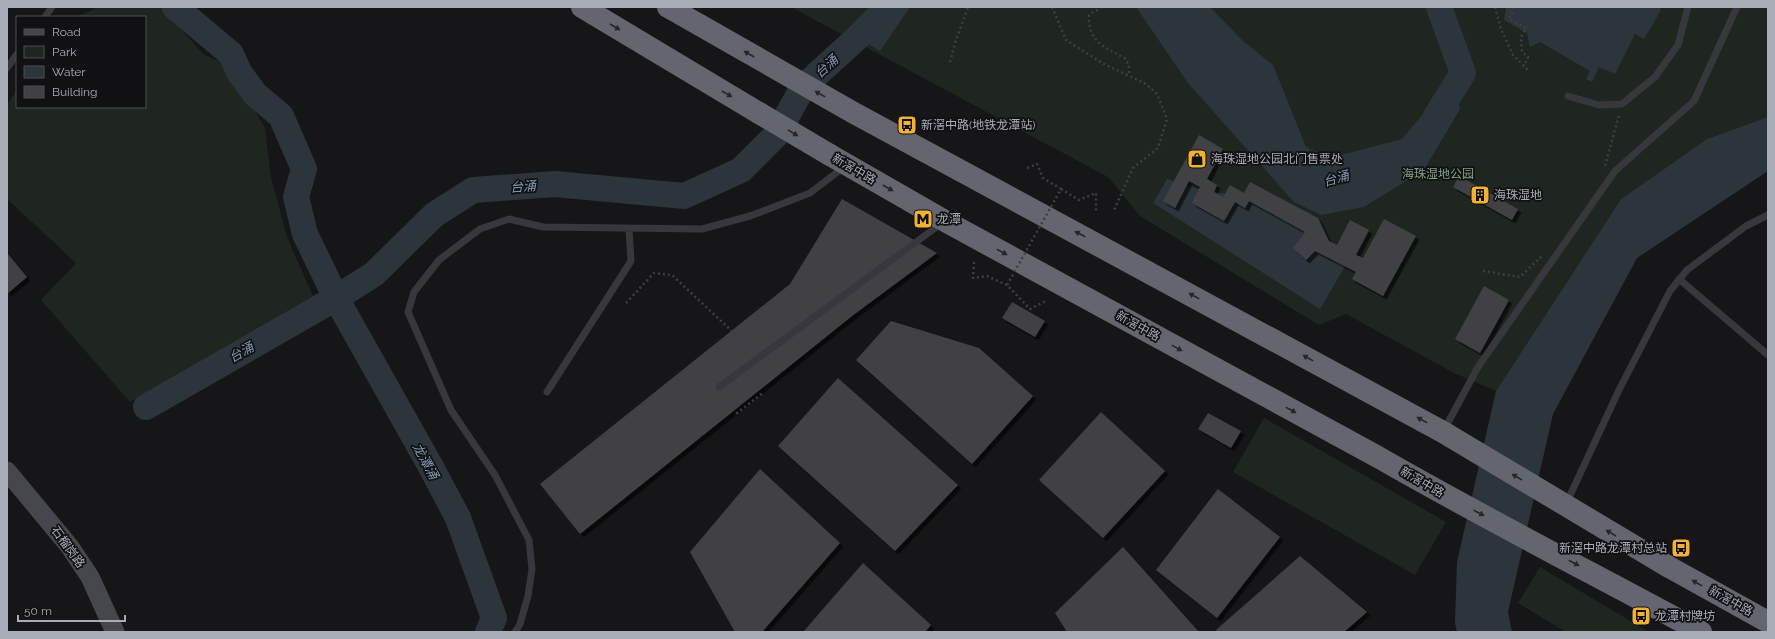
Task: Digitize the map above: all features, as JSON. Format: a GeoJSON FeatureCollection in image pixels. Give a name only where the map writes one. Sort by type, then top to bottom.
{"type":"FeatureCollection","features":[{"type":"Feature","properties":{"kind":"highway","name":"新滘中路"},"geometry":{"type":"LineString","coordinates":[[582,7],[759,113],[945,221],[1378,457],[1444,495],[1701,632]]}},
{"type":"Feature","properties":{"kind":"highway","name":"新滘中路"},"geometry":{"type":"LineString","coordinates":[[668,7],[854,113],[1443,432],[1669,567],[1768,622]]}},
{"type":"Feature","properties":{"kind":"main road","name":"石榴岗路"},"geometry":{"type":"LineString","coordinates":[[7,471],[70,547],[90,577],[115,632]]}},
{"type":"Feature","properties":{"kind":"lane"},"geometry":{"type":"LineString","coordinates":[[45,16],[52,7]]}},
{"type":"Feature","properties":{"kind":"lane"},"geometry":{"type":"LineString","coordinates":[[1568,96],[1599,105],[1622,104],[1655,77],[1678,45],[1688,7]]}},
{"type":"Feature","properties":{"kind":"lane"},"geometry":{"type":"LineString","coordinates":[[1443,432],[1478,367],[1615,171],[1694,101],[1738,7]]}},
{"type":"Feature","properties":{"kind":"lane"},"geometry":{"type":"LineString","coordinates":[[7,68],[16,55]]}},
{"type":"Feature","properties":{"kind":"lane"},"geometry":{"type":"LineString","coordinates":[[515,632],[520,624],[528,596],[532,569],[529,540],[496,475],[451,410],[408,312],[414,292],[439,260],[480,229],[510,219],[543,227],[702,229],[750,216],[810,193],[839,160]]}},
{"type":"Feature","properties":{"kind":"lane"},"geometry":{"type":"LineString","coordinates":[[1558,502],[1619,390],[1670,291],[1687,270],[1746,226],[1768,215]]}},
{"type":"Feature","properties":{"kind":"lane"},"geometry":{"type":"LineString","coordinates":[[718,387],[945,221]]}},
{"type":"Feature","properties":{"kind":"lane"},"geometry":{"type":"LineString","coordinates":[[547,392],[631,261],[629,229]]}},
{"type":"Feature","properties":{"kind":"lane"},"geometry":{"type":"LineString","coordinates":[[1679,279],[1768,355]]}},
{"type":"Feature","properties":{"kind":"path"},"geometry":{"type":"LineString","coordinates":[[950,62],[968,7]]}},
{"type":"Feature","properties":{"kind":"path"},"geometry":{"type":"LineString","coordinates":[[1052,7],[1066,40],[1102,63],[1146,84],[1157,94],[1167,119],[1158,148],[1133,168],[1114,210]]}},
{"type":"Feature","properties":{"kind":"path"},"geometry":{"type":"LineString","coordinates":[[1102,7],[1089,15],[1088,26],[1094,38],[1102,47],[1126,58],[1129,67],[1129,75]]}},
{"type":"Feature","properties":{"kind":"path"},"geometry":{"type":"LineString","coordinates":[[1495,7],[1501,29],[1513,55],[1529,71]]}},
{"type":"Feature","properties":{"kind":"path"},"geometry":{"type":"LineString","coordinates":[[1514,7],[1509,19],[1526,28],[1521,38],[1522,52],[1528,57],[1524,66]]}},
{"type":"Feature","properties":{"kind":"path"},"geometry":{"type":"LineString","coordinates":[[1603,172],[1622,104]]}},
{"type":"Feature","properties":{"kind":"path"},"geometry":{"type":"LineString","coordinates":[[1025,169],[1037,164],[1043,178],[1079,200],[1096,193],[1096,213]]}},
{"type":"Feature","properties":{"kind":"path"},"geometry":{"type":"LineString","coordinates":[[1007,285],[1061,189]]}},
{"type":"Feature","properties":{"kind":"path"},"geometry":{"type":"LineString","coordinates":[[1483,271],[1520,277],[1543,255]]}},
{"type":"Feature","properties":{"kind":"path"},"geometry":{"type":"LineString","coordinates":[[974,262],[973,278],[987,276],[1007,285],[1030,309],[1046,301]]}},
{"type":"Feature","properties":{"kind":"path"},"geometry":{"type":"LineString","coordinates":[[626,303],[654,273],[672,275],[759,356]]}},
{"type":"Feature","properties":{"kind":"path"},"geometry":{"type":"LineString","coordinates":[[718,387],[737,413],[764,392]]}},
{"type":"Feature","properties":{"kind":"green space"},"geometry":{"type":"Polygon","coordinates":[[[98,7],[162,7],[203,54],[229,66],[265,128],[271,177],[287,237],[313,296],[130,402],[41,300],[76,263],[7,199],[7,105],[16,91],[16,108],[146,108],[146,16],[78,16],[98,7]]]}},
{"type":"Feature","properties":{"kind":"green space","name":"海珠湿地公园"},"geometry":{"type":"Polygon","coordinates":[[[791,7],[1768,7],[1768,117],[1707,139],[1621,199],[1496,391],[1454,373],[1346,314],[1319,325],[1140,216],[1108,177],[791,7]]]}},
{"type":"Feature","properties":{"kind":"green space"},"geometry":{"type":"Polygon","coordinates":[[[1264,418],[1446,522],[1415,575],[1233,472],[1264,418]]]}},
{"type":"Feature","properties":{"kind":"green space"},"geometry":{"type":"Polygon","coordinates":[[[1540,567],[1649,632],[1566,632],[1518,603],[1540,567]]]}},
{"type":"Feature","properties":{"kind":"water"},"geometry":{"type":"Polygon","coordinates":[[[878,7],[910,7],[880,51],[852,34],[878,7]]]}},
{"type":"Feature","properties":{"kind":"water"},"geometry":{"type":"Polygon","coordinates":[[[1136,7],[1210,7],[1243,41],[1273,65],[1306,147],[1330,158],[1402,139],[1438,96],[1455,85],[1460,109],[1424,170],[1364,207],[1321,215],[1294,202],[1188,83],[1136,7]]]}},
{"type":"Feature","properties":{"kind":"water"},"geometry":{"type":"Polygon","coordinates":[[[1506,7],[1659,7],[1661,10],[1644,39],[1635,34],[1615,74],[1599,67],[1592,82],[1586,79],[1590,71],[1540,42],[1530,47],[1527,33],[1504,20],[1506,7]]]}},
{"type":"Feature","properties":{"kind":"water"},"geometry":{"type":"Polygon","coordinates":[[[1768,117],[1768,171],[1637,258],[1553,414],[1508,612],[1512,632],[1457,632],[1455,623],[1457,562],[1496,391],[1621,199],[1707,139],[1768,117]]]}},
{"type":"Feature","properties":{"kind":"water"},"geometry":{"type":"Polygon","coordinates":[[[1167,179],[1198,189],[1251,198],[1309,227],[1318,253],[1345,266],[1320,309],[1153,203],[1167,179]]]}},
{"type":"Feature","properties":{"kind":"building"},"geometry":{"type":"Polygon","coordinates":[[[1199,135],[1223,149],[1207,179],[1217,185],[1214,192],[1223,197],[1230,185],[1244,193],[1250,182],[1318,218],[1329,241],[1337,245],[1350,220],[1369,230],[1356,255],[1363,258],[1384,219],[1416,236],[1383,296],[1352,279],[1356,272],[1315,251],[1306,260],[1293,248],[1305,232],[1249,201],[1245,208],[1235,202],[1224,221],[1192,203],[1200,187],[1189,181],[1175,208],[1163,201],[1199,135]]]}},
{"type":"Feature","properties":{"kind":"building","name":"海珠湿地"},"geometry":{"type":"Polygon","coordinates":[[[1459,176],[1518,209],[1512,220],[1453,187],[1459,176]]]}},
{"type":"Feature","properties":{"kind":"building","name":"龙潭"},"geometry":{"type":"Polygon","coordinates":[[[842,199],[937,253],[852,316],[580,534],[540,484],[790,284],[842,199]]]}},
{"type":"Feature","properties":{"kind":"building"},"geometry":{"type":"Polygon","coordinates":[[[7,253],[27,277],[7,294],[7,253]]]}},
{"type":"Feature","properties":{"kind":"building"},"geometry":{"type":"Polygon","coordinates":[[[1484,286],[1509,300],[1480,353],[1455,339],[1484,286]]]}},
{"type":"Feature","properties":{"kind":"building"},"geometry":{"type":"Polygon","coordinates":[[[1012,302],[1045,321],[1035,337],[1002,318],[1012,302]]]}},
{"type":"Feature","properties":{"kind":"building"},"geometry":{"type":"Polygon","coordinates":[[[891,321],[979,348],[1033,396],[972,464],[856,360],[891,321]]]}},
{"type":"Feature","properties":{"kind":"building"},"geometry":{"type":"Polygon","coordinates":[[[838,378],[958,485],[895,551],[778,446],[838,378]]]}},
{"type":"Feature","properties":{"kind":"building"},"geometry":{"type":"Polygon","coordinates":[[[1101,412],[1165,471],[1103,538],[1039,480],[1101,412]]]}},
{"type":"Feature","properties":{"kind":"building"},"geometry":{"type":"Polygon","coordinates":[[[1208,413],[1241,431],[1231,448],[1198,429],[1208,413]]]}},
{"type":"Feature","properties":{"kind":"building"},"geometry":{"type":"Polygon","coordinates":[[[760,469],[840,543],[762,632],[735,632],[690,552],[760,469]]]}},
{"type":"Feature","properties":{"kind":"building"},"geometry":{"type":"Polygon","coordinates":[[[1218,489],[1280,537],[1217,618],[1156,570],[1218,489]]]}},
{"type":"Feature","properties":{"kind":"building"},"geometry":{"type":"Polygon","coordinates":[[[1123,547],[1199,632],[1067,632],[1055,613],[1123,547]]]}},
{"type":"Feature","properties":{"kind":"building"},"geometry":{"type":"Polygon","coordinates":[[[1300,556],[1367,612],[1344,632],[1218,632],[1216,630],[1300,556]]]}},
{"type":"Feature","properties":{"kind":"building"},"geometry":{"type":"Polygon","coordinates":[[[863,563],[931,625],[925,632],[803,632],[863,563]]]}},
{"type":"Feature","properties":{"kind":"waterway","name":"龙潭涌"},"geometry":{"type":"LineString","coordinates":[[175,7],[231,54],[239,72],[255,94],[281,116],[304,169],[296,197],[305,234],[336,298],[458,518],[494,618],[488,632]]}},
{"type":"Feature","properties":{"kind":"waterway","name":"台涌"},"geometry":{"type":"LineString","coordinates":[[146,407],[336,298],[374,274],[434,215],[473,190],[555,184],[684,196],[741,170],[777,134],[803,87],[858,37],[888,7]]}},
{"type":"Feature","properties":{"kind":"waterway","name":"台涌"},"geometry":{"type":"LineString","coordinates":[[1436,116],[1463,73],[1439,7]]}},
{"type":"Feature","properties":{"kind":"place","name":"新滘中路(地铁龙潭站)"},"geometry":{"type":"Point","coordinates":[907,125]}},
{"type":"Feature","properties":{"kind":"place","name":"海珠湿地公园北门售票处"},"geometry":{"type":"Point","coordinates":[1197,159]}},
{"type":"Feature","properties":{"kind":"place","name":"海珠湿地"},"geometry":{"type":"Point","coordinates":[1480,195]}},
{"type":"Feature","properties":{"kind":"place","name":"龙潭"},"geometry":{"type":"Point","coordinates":[923,219]}},
{"type":"Feature","properties":{"kind":"place","name":"新滘中路龙潭村总站"},"geometry":{"type":"Point","coordinates":[1681,548]}},
{"type":"Feature","properties":{"kind":"place","name":"龙潭村牌坊"},"geometry":{"type":"Point","coordinates":[1641,616]}}]}
